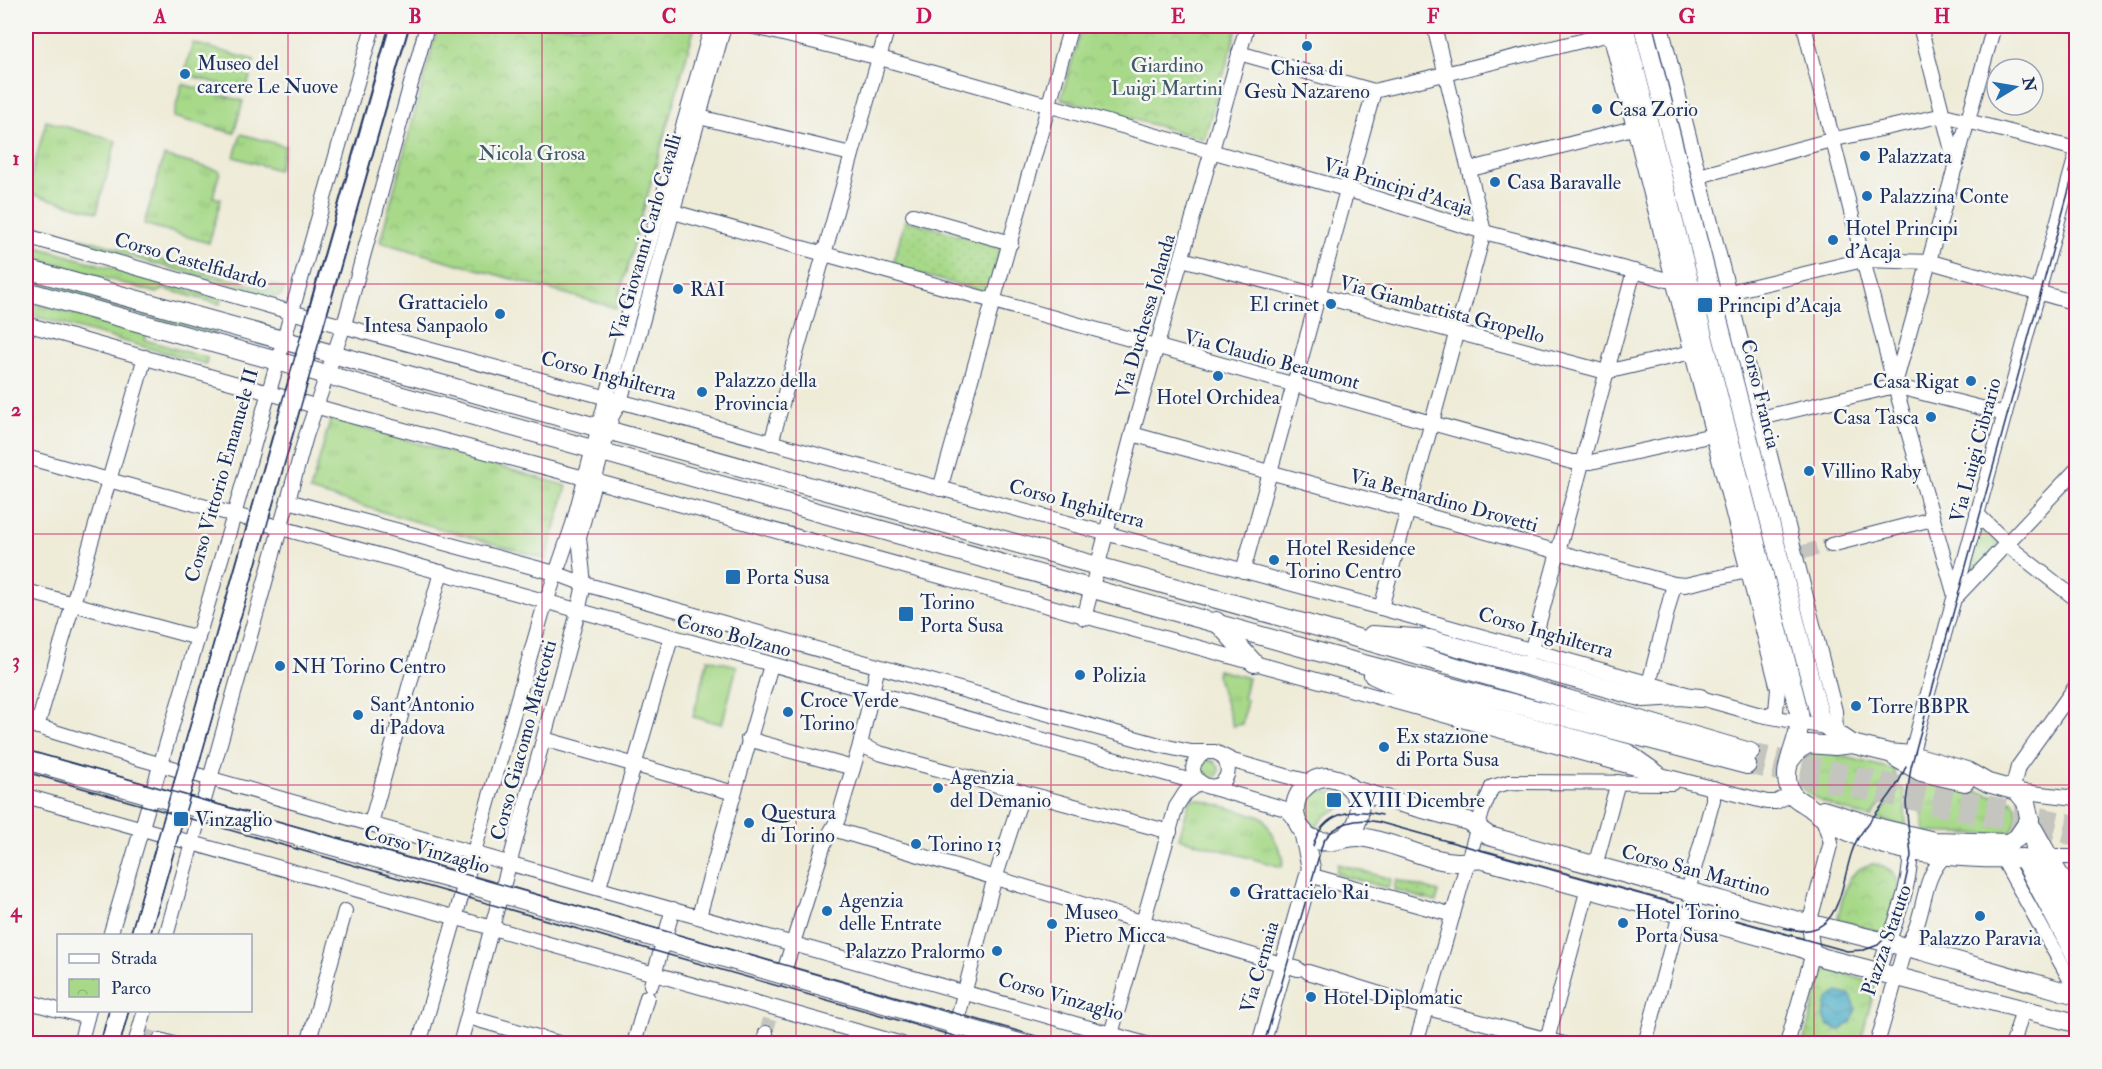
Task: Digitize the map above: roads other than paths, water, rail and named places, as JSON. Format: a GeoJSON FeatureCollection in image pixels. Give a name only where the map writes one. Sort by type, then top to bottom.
{"type":"FeatureCollection","features":[{"type":"Feature","properties":{"kind":"main road"},"geometry":{"type":"LineString","coordinates":[[141,934],[400,26]]}},
{"type":"Feature","properties":{"kind":"main road","name":"Corso Francia"},"geometry":{"type":"LineString","coordinates":[[1643,26],[1720,292],[1820,718],[1831,729]]}},
{"type":"Feature","properties":{"kind":"main road","name":"Corso Francia"},"geometry":{"type":"LineString","coordinates":[[1614,28],[1783,648],[1800,722],[1792,759]]}},
{"type":"Feature","properties":{"kind":"main road"},"geometry":{"type":"LineString","coordinates":[[26,269],[1343,634],[1749,758],[1333,656],[1216,621],[26,291]]}},
{"type":"Feature","properties":{"kind":"main road"},"geometry":{"type":"LineString","coordinates":[[1216,621],[1254,663]]}},
{"type":"Feature","properties":{"kind":"main road"},"geometry":{"type":"LineString","coordinates":[[1343,634],[1429,639],[1644,698],[1680,696],[1700,698]]}},
{"type":"Feature","properties":{"kind":"main road"},"geometry":{"type":"LineString","coordinates":[[1333,656],[1413,694],[1627,753],[1657,774]]}},
{"type":"Feature","properties":{"kind":"main road"},"geometry":{"type":"LineString","coordinates":[[1831,729],[1852,744]]}},
{"type":"Feature","properties":{"kind":"main road"},"geometry":{"type":"LineString","coordinates":[[1988,783],[1967,771],[1911,755],[1889,753],[1852,744],[1835,746],[1808,744],[1798,750],[1792,759],[1787,777],[1791,794],[1817,813],[1855,833],[2003,859],[2038,858]]}},
{"type":"Feature","properties":{"kind":"main road"},"geometry":{"type":"LineString","coordinates":[[1889,753],[1921,772],[1964,782],[1988,783],[2015,790],[2025,798],[2038,858],[2076,957]]}},
{"type":"Feature","properties":{"kind":"main road","name":"Corso Vinzaglio"},"geometry":{"type":"LineString","coordinates":[[26,760],[1023,1044]]}},
{"type":"Feature","properties":{"kind":"main road"},"geometry":{"type":"LineString","coordinates":[[1339,840],[1354,828],[1359,815],[1359,804],[1353,790],[1334,778],[1315,780],[1305,787],[1296,802],[1301,828],[1315,840],[1339,840],[1361,837],[1457,862],[1484,860],[1799,946],[1813,953],[1886,975],[2076,1023]]}},
{"type":"Feature","properties":{"kind":"main road","name":"Corso San Martino"},"geometry":{"type":"LineString","coordinates":[[1353,790],[1468,821],[1489,836],[1809,924],[1896,944],[2076,995]]}},
{"type":"Feature","properties":{"kind":"main road"},"geometry":{"type":"LineString","coordinates":[[1946,850],[2009,843],[2017,838],[2030,819]]}},
{"type":"Feature","properties":{"kind":"main road","name":"Via Cernaia"},"geometry":{"type":"LineString","coordinates":[[1261,1044],[1296,969],[1310,872],[1301,828]]}},
{"type":"Feature","properties":{"kind":"main road","name":"Via Cernaia"},"geometry":{"type":"LineString","coordinates":[[1310,872],[1339,840]]}},
{"type":"Feature","properties":{"kind":"main road"},"geometry":{"type":"LineString","coordinates":[[2038,858],[2076,931]]}},
{"type":"Feature","properties":{"kind":"main road"},"geometry":{"type":"LineString","coordinates":[[110,1044],[119,1012]]}},
{"type":"Feature","properties":{"kind":"street","name":"Corso Vittorio Emanuele II"},"geometry":{"type":"LineString","coordinates":[[111,934],[234,515],[373,26]]}},
{"type":"Feature","properties":{"kind":"street"},"geometry":{"type":"LineString","coordinates":[[167,934],[315,406],[331,355],[344,325],[427,26]]}},
{"type":"Feature","properties":{"kind":"street","name":"Via Giovanni Carlo Cavalli"},"geometry":{"type":"LineString","coordinates":[[693,116],[712,26]]}},
{"type":"Feature","properties":{"kind":"street","name":"Via Giovanni Carlo Cavalli"},"geometry":{"type":"LineString","coordinates":[[588,485],[603,430],[606,398],[693,116],[724,26]]}},
{"type":"Feature","properties":{"kind":"street","name":"Via Principi d'Acaja"},"geometry":{"type":"LineString","coordinates":[[751,26],[880,58],[1349,190],[1484,232],[1720,292],[1863,260],[1931,262],[2076,303]]}},
{"type":"Feature","properties":{"kind":"street"},"geometry":{"type":"LineString","coordinates":[[771,443],[888,26]]}},
{"type":"Feature","properties":{"kind":"street"},"geometry":{"type":"LineString","coordinates":[[940,489],[1071,26]]}},
{"type":"Feature","properties":{"kind":"street","name":"Via Duchessa Jolanda"},"geometry":{"type":"LineString","coordinates":[[1084,618],[1132,434],[1247,26]]}},
{"type":"Feature","properties":{"kind":"street"},"geometry":{"type":"LineString","coordinates":[[1381,608],[1484,232],[1471,169],[1434,26]]}},
{"type":"Feature","properties":{"kind":"street","name":"Corso Francia"},"geometry":{"type":"LineString","coordinates":[[1661,26],[1700,176],[1720,292],[1761,418],[1800,553],[1837,721],[1831,729]]}},
{"type":"Feature","properties":{"kind":"street"},"geometry":{"type":"LineString","coordinates":[[1804,26],[1895,386],[1955,596]]}},
{"type":"Feature","properties":{"kind":"street"},"geometry":{"type":"LineString","coordinates":[[1920,26],[1956,168]]}},
{"type":"Feature","properties":{"kind":"street"},"geometry":{"type":"LineString","coordinates":[[1895,386],[1931,262],[1994,26]]}},
{"type":"Feature","properties":{"kind":"street"},"geometry":{"type":"LineString","coordinates":[[1239,53],[1374,92],[1447,75],[1614,28]]}},
{"type":"Feature","properties":{"kind":"street","name":"Corso Francia"},"geometry":{"type":"LineString","coordinates":[[1614,28],[1633,128],[1682,283],[1692,352],[1779,696],[1776,711],[1766,716]]}},
{"type":"Feature","properties":{"kind":"street"},"geometry":{"type":"LineString","coordinates":[[1243,571],[1320,297],[1374,92]]}},
{"type":"Feature","properties":{"kind":"street"},"geometry":{"type":"LineString","coordinates":[[1700,176],[1831,140],[1944,115],[2076,149]]}},
{"type":"Feature","properties":{"kind":"street"},"geometry":{"type":"LineString","coordinates":[[693,116],[851,154]]}},
{"type":"Feature","properties":{"kind":"street"},"geometry":{"type":"LineString","coordinates":[[1471,169],[1633,128]]}},
{"type":"Feature","properties":{"kind":"street","name":"Via Luigi Cibrario"},"geometry":{"type":"LineString","coordinates":[[1911,755],[2076,155]]}},
{"type":"Feature","properties":{"kind":"street","name":"Via Giovanni Carlo Cavalli"},"geometry":{"type":"LineString","coordinates":[[603,430],[620,402],[666,209]]}},
{"type":"Feature","properties":{"kind":"street","name":"Via Claudio Beaumont"},"geometry":{"type":"LineString","coordinates":[[666,209],[1157,348],[1581,464],[1713,435]]}},
{"type":"Feature","properties":{"kind":"street"},"geometry":{"type":"LineString","coordinates":[[913,215],[1011,243]]}},
{"type":"Feature","properties":{"kind":"street","name":"Corso Castelfidardo"},"geometry":{"type":"LineString","coordinates":[[26,236],[344,325]]}},
{"type":"Feature","properties":{"kind":"street","name":"Via Giambattista Gropello"},"geometry":{"type":"LineString","coordinates":[[1182,259],[1456,334],[1606,372],[1692,352]]}},
{"type":"Feature","properties":{"kind":"street"},"geometry":{"type":"LineString","coordinates":[[1531,652],[1556,551],[1634,270]]}},
{"type":"Feature","properties":{"kind":"street"},"geometry":{"type":"LineString","coordinates":[[26,324],[588,485],[1254,663],[1657,774],[1772,802],[1791,794]]}},
{"type":"Feature","properties":{"kind":"street","name":"Corso Inghilterra"},"geometry":{"type":"LineString","coordinates":[[344,325],[1381,608],[1531,652],[1766,716],[1800,722]]}},
{"type":"Feature","properties":{"kind":"street"},"geometry":{"type":"LineString","coordinates":[[31,725],[73,604],[145,357]]}},
{"type":"Feature","properties":{"kind":"street"},"geometry":{"type":"LineString","coordinates":[[1761,418],[1895,386],[2005,414]]}},
{"type":"Feature","properties":{"kind":"street","name":"Via Bernardino Drovetti"},"geometry":{"type":"LineString","coordinates":[[1132,434],[1674,584],[1685,585],[1747,571]]}},
{"type":"Feature","properties":{"kind":"street","name":"Corso Bolzano"},"geometry":{"type":"LineString","coordinates":[[26,457],[1203,784],[1286,809],[1294,814],[1301,828]]}},
{"type":"Feature","properties":{"kind":"street"},"geometry":{"type":"LineString","coordinates":[[1955,596],[2076,470]]}},
{"type":"Feature","properties":{"kind":"street","name":"Corso Giacomo Matteotti"},"geometry":{"type":"LineString","coordinates":[[419,1044],[472,851],[545,603],[588,485]]}},
{"type":"Feature","properties":{"kind":"street","name":"Corso Giacomo Matteotti"},"geometry":{"type":"LineString","coordinates":[[460,1044],[578,612],[584,584],[579,543],[588,485]]}},
{"type":"Feature","properties":{"kind":"street","name":"Corso Bolzano"},"geometry":{"type":"LineString","coordinates":[[288,501],[555,573],[584,584],[1163,746],[1203,753]]}},
{"type":"Feature","properties":{"kind":"street"},"geometry":{"type":"LineString","coordinates":[[1977,514],[2006,542],[2076,599]]}},
{"type":"Feature","properties":{"kind":"street"},"geometry":{"type":"LineString","coordinates":[[1831,545],[1932,519]]}},
{"type":"Feature","properties":{"kind":"street"},"geometry":{"type":"LineString","coordinates":[[371,823],[441,573]]}},
{"type":"Feature","properties":{"kind":"street"},"geometry":{"type":"LineString","coordinates":[[1649,684],[1674,584]]}},
{"type":"Feature","properties":{"kind":"street"},"geometry":{"type":"LineString","coordinates":[[26,591],[198,638]]}},
{"type":"Feature","properties":{"kind":"street"},"geometry":{"type":"LineString","coordinates":[[1763,635],[1783,648]]}},
{"type":"Feature","properties":{"kind":"street"},"geometry":{"type":"LineString","coordinates":[[599,887],[671,638]]}},
{"type":"Feature","properties":{"kind":"street"},"geometry":{"type":"LineString","coordinates":[[1808,669],[1818,641]]}},
{"type":"Feature","properties":{"kind":"street"},"geometry":{"type":"LineString","coordinates":[[699,916],[771,665]]}},
{"type":"Feature","properties":{"kind":"street"},"geometry":{"type":"LineString","coordinates":[[783,975],[825,844],[838,819],[860,745],[878,666]]}},
{"type":"Feature","properties":{"kind":"street"},"geometry":{"type":"LineString","coordinates":[[2076,686],[2018,767],[2015,790],[2076,798]]}},
{"type":"Feature","properties":{"kind":"street"},"geometry":{"type":"LineString","coordinates":[[1800,722],[1831,729]]}},
{"type":"Feature","properties":{"kind":"street","name":"Corso Vinzaglio"},"geometry":{"type":"LineString","coordinates":[[31,725],[159,764],[1146,1044]]}},
{"type":"Feature","properties":{"kind":"street"},"geometry":{"type":"LineString","coordinates":[[544,740],[734,793]]}},
{"type":"Feature","properties":{"kind":"street"},"geometry":{"type":"LineString","coordinates":[[748,740],[853,768]]}},
{"type":"Feature","properties":{"kind":"street"},"geometry":{"type":"LineString","coordinates":[[860,745],[874,752],[1170,832]]}},
{"type":"Feature","properties":{"kind":"street"},"geometry":{"type":"LineString","coordinates":[[1203,784],[1193,767],[1195,760],[1203,753],[1215,752],[1223,757],[1300,780],[1315,780]]}},
{"type":"Feature","properties":{"kind":"street"},"geometry":{"type":"LineString","coordinates":[[1111,1034],[1180,800],[1185,793],[1203,784],[1217,785],[1225,779],[1228,768],[1223,757]]}},
{"type":"Feature","properties":{"kind":"street"},"geometry":{"type":"LineString","coordinates":[[1416,1044],[1492,787],[1510,782],[1695,784]]}},
{"type":"Feature","properties":{"kind":"street"},"geometry":{"type":"LineString","coordinates":[[1595,866],[1618,782]]}},
{"type":"Feature","properties":{"kind":"street"},"geometry":{"type":"LineString","coordinates":[[1688,891],[1713,800],[1713,788]]}},
{"type":"Feature","properties":{"kind":"street"},"geometry":{"type":"LineString","coordinates":[[951,1044],[963,992],[1023,792]]}},
{"type":"Feature","properties":{"kind":"street"},"geometry":{"type":"LineString","coordinates":[[26,796],[192,843],[348,900],[454,916],[493,926],[768,1026],[902,1044]]}},
{"type":"Feature","properties":{"kind":"street"},"geometry":{"type":"LineString","coordinates":[[1787,1044],[1813,953],[1809,924],[1831,842],[1817,813]]}},
{"type":"Feature","properties":{"kind":"street"},"geometry":{"type":"LineString","coordinates":[[832,829],[1426,1008],[1564,1044]]}},
{"type":"Feature","properties":{"kind":"street","name":"Piazza Statuto"},"geometry":{"type":"LineString","coordinates":[[1877,1044],[1886,975],[1896,944],[1897,917],[1910,843]]}},
{"type":"Feature","properties":{"kind":"street","name":"Piazza Statuto"},"geometry":{"type":"LineString","coordinates":[[1896,944],[1915,935],[1934,866],[1946,850]]}},
{"type":"Feature","properties":{"kind":"street"},"geometry":{"type":"LineString","coordinates":[[2038,858],[2076,857]]}},
{"type":"Feature","properties":{"kind":"street"},"geometry":{"type":"LineString","coordinates":[[2038,858],[2076,902]]}},
{"type":"Feature","properties":{"kind":"street"},"geometry":{"type":"LineString","coordinates":[[2003,859],[2076,990]]}},
{"type":"Feature","properties":{"kind":"street"},"geometry":{"type":"LineString","coordinates":[[1310,872],[1453,915]]}},
{"type":"Feature","properties":{"kind":"street"},"geometry":{"type":"LineString","coordinates":[[1547,1041],[1588,888]]}},
{"type":"Feature","properties":{"kind":"street"},"geometry":{"type":"LineString","coordinates":[[308,1044],[348,900]]}},
{"type":"Feature","properties":{"kind":"street"},"geometry":{"type":"LineString","coordinates":[[634,1044],[673,909]]}},
{"type":"Feature","properties":{"kind":"street"},"geometry":{"type":"LineString","coordinates":[[1645,1044],[1680,914]]}},
{"type":"Feature","properties":{"kind":"street"},"geometry":{"type":"LineString","coordinates":[[26,1000],[57,1009]]}},
{"type":"Feature","properties":{"kind":"street"},"geometry":{"type":"LineString","coordinates":[[2013,1044],[2023,1010]]}},
{"type":"Feature","properties":{"kind":"street"},"geometry":{"type":"LineString","coordinates":[[140,1038],[145,1012]]}},
{"type":"Feature","properties":{"kind":"street"},"geometry":{"type":"LineString","coordinates":[[80,1044],[88,1014]]}},
{"type":"Feature","properties":{"kind":"street"},"geometry":{"type":"LineString","coordinates":[[468,1017],[562,1044]]}},
{"type":"Feature","properties":{"kind":"water"},"geometry":{"type":"Polygon","coordinates":[[[1838,992],[1851,996],[1856,1008],[1851,1023],[1840,1030],[1828,1026],[1824,1016],[1827,1000],[1838,992]]]}},
{"type":"Feature","properties":{"kind":"tunnel"},"geometry":{"type":"LineString","coordinates":[[1803,552],[1831,545]]}},
{"type":"Feature","properties":{"kind":"tunnel"},"geometry":{"type":"LineString","coordinates":[[1750,752],[2076,824]]}},
{"type":"Feature","properties":{"kind":"tunnel"},"geometry":{"type":"LineString","coordinates":[[1747,765],[2076,837]]}},
{"type":"Feature","properties":{"kind":"tunnel"},"geometry":{"type":"LineString","coordinates":[[766,1033],[770,1019]]}},
{"type":"Feature","properties":{"kind":"tunnel"},"geometry":{"type":"LineString","coordinates":[[145,1036],[160,1040]]}},
{"type":"Feature","properties":{"kind":"tram line"},"geometry":{"type":"LineString","coordinates":[[131,934],[389,26]]}},
{"type":"Feature","properties":{"kind":"tram line"},"geometry":{"type":"LineString","coordinates":[[151,934],[409,26]]}},
{"type":"Feature","properties":{"kind":"tram line"},"geometry":{"type":"LineString","coordinates":[[2069,173],[2076,144]]}},
{"type":"Feature","properties":{"kind":"tram line"},"geometry":{"type":"LineString","coordinates":[[1264,1044],[1323,842],[1334,830],[1354,821],[1378,822],[1847,951],[1864,950],[1878,945],[1895,928],[1911,856],[1906,802],[1911,767],[2076,164]]}},
{"type":"Feature","properties":{"kind":"tram line"},"geometry":{"type":"LineString","coordinates":[[26,750],[1064,1044]]}},
{"type":"Feature","properties":{"kind":"tram line"},"geometry":{"type":"LineString","coordinates":[[1784,928],[1806,931],[1821,926],[1831,915],[1838,901],[1853,849],[1860,835],[1897,785],[1906,766]]}},
{"type":"Feature","properties":{"kind":"tram line"},"geometry":{"type":"LineString","coordinates":[[26,772],[982,1044]]}},
{"type":"Feature","properties":{"kind":"tram line"},"geometry":{"type":"LineString","coordinates":[[1313,846],[1318,835],[1331,819],[1350,812],[1382,815]]}},
{"type":"Feature","properties":{"kind":"tram line"},"geometry":{"type":"LineString","coordinates":[[100,1044],[108,1012]]}},
{"type":"Feature","properties":{"kind":"tram line"},"geometry":{"type":"LineString","coordinates":[[120,1044],[128,1012]]}},
{"type":"Feature","properties":{"kind":"place","name":"Chiesa di Gesù Nazareno"},"geometry":{"type":"Point","coordinates":[1307,46]}},
{"type":"Feature","properties":{"kind":"place","name":"Museo del carcere Le Nuove"},"geometry":{"type":"Point","coordinates":[185,74]}},
{"type":"Feature","properties":{"kind":"place","name":"Casa Zorio"},"geometry":{"type":"Point","coordinates":[1597,109]}},
{"type":"Feature","properties":{"kind":"place","name":"Palazzata"},"geometry":{"type":"Point","coordinates":[1865,156]}},
{"type":"Feature","properties":{"kind":"place","name":"Casa Baravalle"},"geometry":{"type":"Point","coordinates":[1495,182]}},
{"type":"Feature","properties":{"kind":"place","name":"Palazzina Conte"},"geometry":{"type":"Point","coordinates":[1867,196]}},
{"type":"Feature","properties":{"kind":"place","name":"Hotel Principi d'Acaja"},"geometry":{"type":"Point","coordinates":[1833,240]}},
{"type":"Feature","properties":{"kind":"place","name":"RAI"},"geometry":{"type":"Point","coordinates":[678,289]}},
{"type":"Feature","properties":{"kind":"place","name":"El crinet"},"geometry":{"type":"Point","coordinates":[1331,304]}},
{"type":"Feature","properties":{"kind":"place","name":"Principi d'Acaja"},"geometry":{"type":"Point","coordinates":[1705,305]}},
{"type":"Feature","properties":{"kind":"place","name":"Grattacielo Intesa Sanpaolo"},"geometry":{"type":"Point","coordinates":[500,314]}},
{"type":"Feature","properties":{"kind":"place","name":"Hotel Orchidea"},"geometry":{"type":"Point","coordinates":[1218,376]}},
{"type":"Feature","properties":{"kind":"place","name":"Casa Rigat"},"geometry":{"type":"Point","coordinates":[1971,381]}},
{"type":"Feature","properties":{"kind":"place","name":"Palazzo della Provincia"},"geometry":{"type":"Point","coordinates":[702,392]}},
{"type":"Feature","properties":{"kind":"place","name":"Casa Tasca"},"geometry":{"type":"Point","coordinates":[1931,417]}},
{"type":"Feature","properties":{"kind":"place","name":"Villino Raby"},"geometry":{"type":"Point","coordinates":[1809,471]}},
{"type":"Feature","properties":{"kind":"place","name":"Hotel Residence Torino Centro"},"geometry":{"type":"Point","coordinates":[1274,560]}},
{"type":"Feature","properties":{"kind":"place","name":"Porta Susa"},"geometry":{"type":"Point","coordinates":[733,577]}},
{"type":"Feature","properties":{"kind":"place","name":"Torino Porta Susa"},"geometry":{"type":"Point","coordinates":[906,614]}},
{"type":"Feature","properties":{"kind":"place","name":"NH Torino Centro"},"geometry":{"type":"Point","coordinates":[280,666]}},
{"type":"Feature","properties":{"kind":"place","name":"Polizia"},"geometry":{"type":"Point","coordinates":[1080,675]}},
{"type":"Feature","properties":{"kind":"place","name":"Torre BBPR"},"geometry":{"type":"Point","coordinates":[1856,706]}},
{"type":"Feature","properties":{"kind":"place","name":"Croce Verde Torino"},"geometry":{"type":"Point","coordinates":[788,712]}},
{"type":"Feature","properties":{"kind":"place","name":"Sant'Antonio di Padova"},"geometry":{"type":"Point","coordinates":[358,715]}},
{"type":"Feature","properties":{"kind":"place","name":"Ex stazione di Porta Susa"},"geometry":{"type":"Point","coordinates":[1384,747]}},
{"type":"Feature","properties":{"kind":"place","name":"Agenzia del Demanio"},"geometry":{"type":"Point","coordinates":[938,788]}},
{"type":"Feature","properties":{"kind":"place","name":"XVIII Dicembre"},"geometry":{"type":"Point","coordinates":[1334,800]}},
{"type":"Feature","properties":{"kind":"place","name":"Vinzaglio"},"geometry":{"type":"Point","coordinates":[181,819]}},
{"type":"Feature","properties":{"kind":"place","name":"Questura di Torino"},"geometry":{"type":"Point","coordinates":[749,823]}},
{"type":"Feature","properties":{"kind":"place","name":"Torino 13"},"geometry":{"type":"Point","coordinates":[916,844]}},
{"type":"Feature","properties":{"kind":"place","name":"Grattacielo Rai"},"geometry":{"type":"Point","coordinates":[1235,892]}},
{"type":"Feature","properties":{"kind":"place","name":"Agenzia delle Entrate"},"geometry":{"type":"Point","coordinates":[827,911]}},
{"type":"Feature","properties":{"kind":"place","name":"Palazzo Paravia"},"geometry":{"type":"Point","coordinates":[1980,916]}},
{"type":"Feature","properties":{"kind":"place","name":"Hotel Torino Porta Susa"},"geometry":{"type":"Point","coordinates":[1623,923]}},
{"type":"Feature","properties":{"kind":"place","name":"Museo Pietro Micca"},"geometry":{"type":"Point","coordinates":[1052,924]}},
{"type":"Feature","properties":{"kind":"place","name":"Palazzo Pralormo"},"geometry":{"type":"Point","coordinates":[997,951]}},
{"type":"Feature","properties":{"kind":"place","name":"Hotel Diplomatic"},"geometry":{"type":"Point","coordinates":[1311,997]}},
{"type":"Feature","properties":{"kind":"park label","name":"Giardino Luigi Martini"},"geometry":{"type":"Point","coordinates":[1167,76]}},
{"type":"Feature","properties":{"kind":"park label","name":"Nicola Grosa"},"geometry":{"type":"Point","coordinates":[532,153]}}]}
